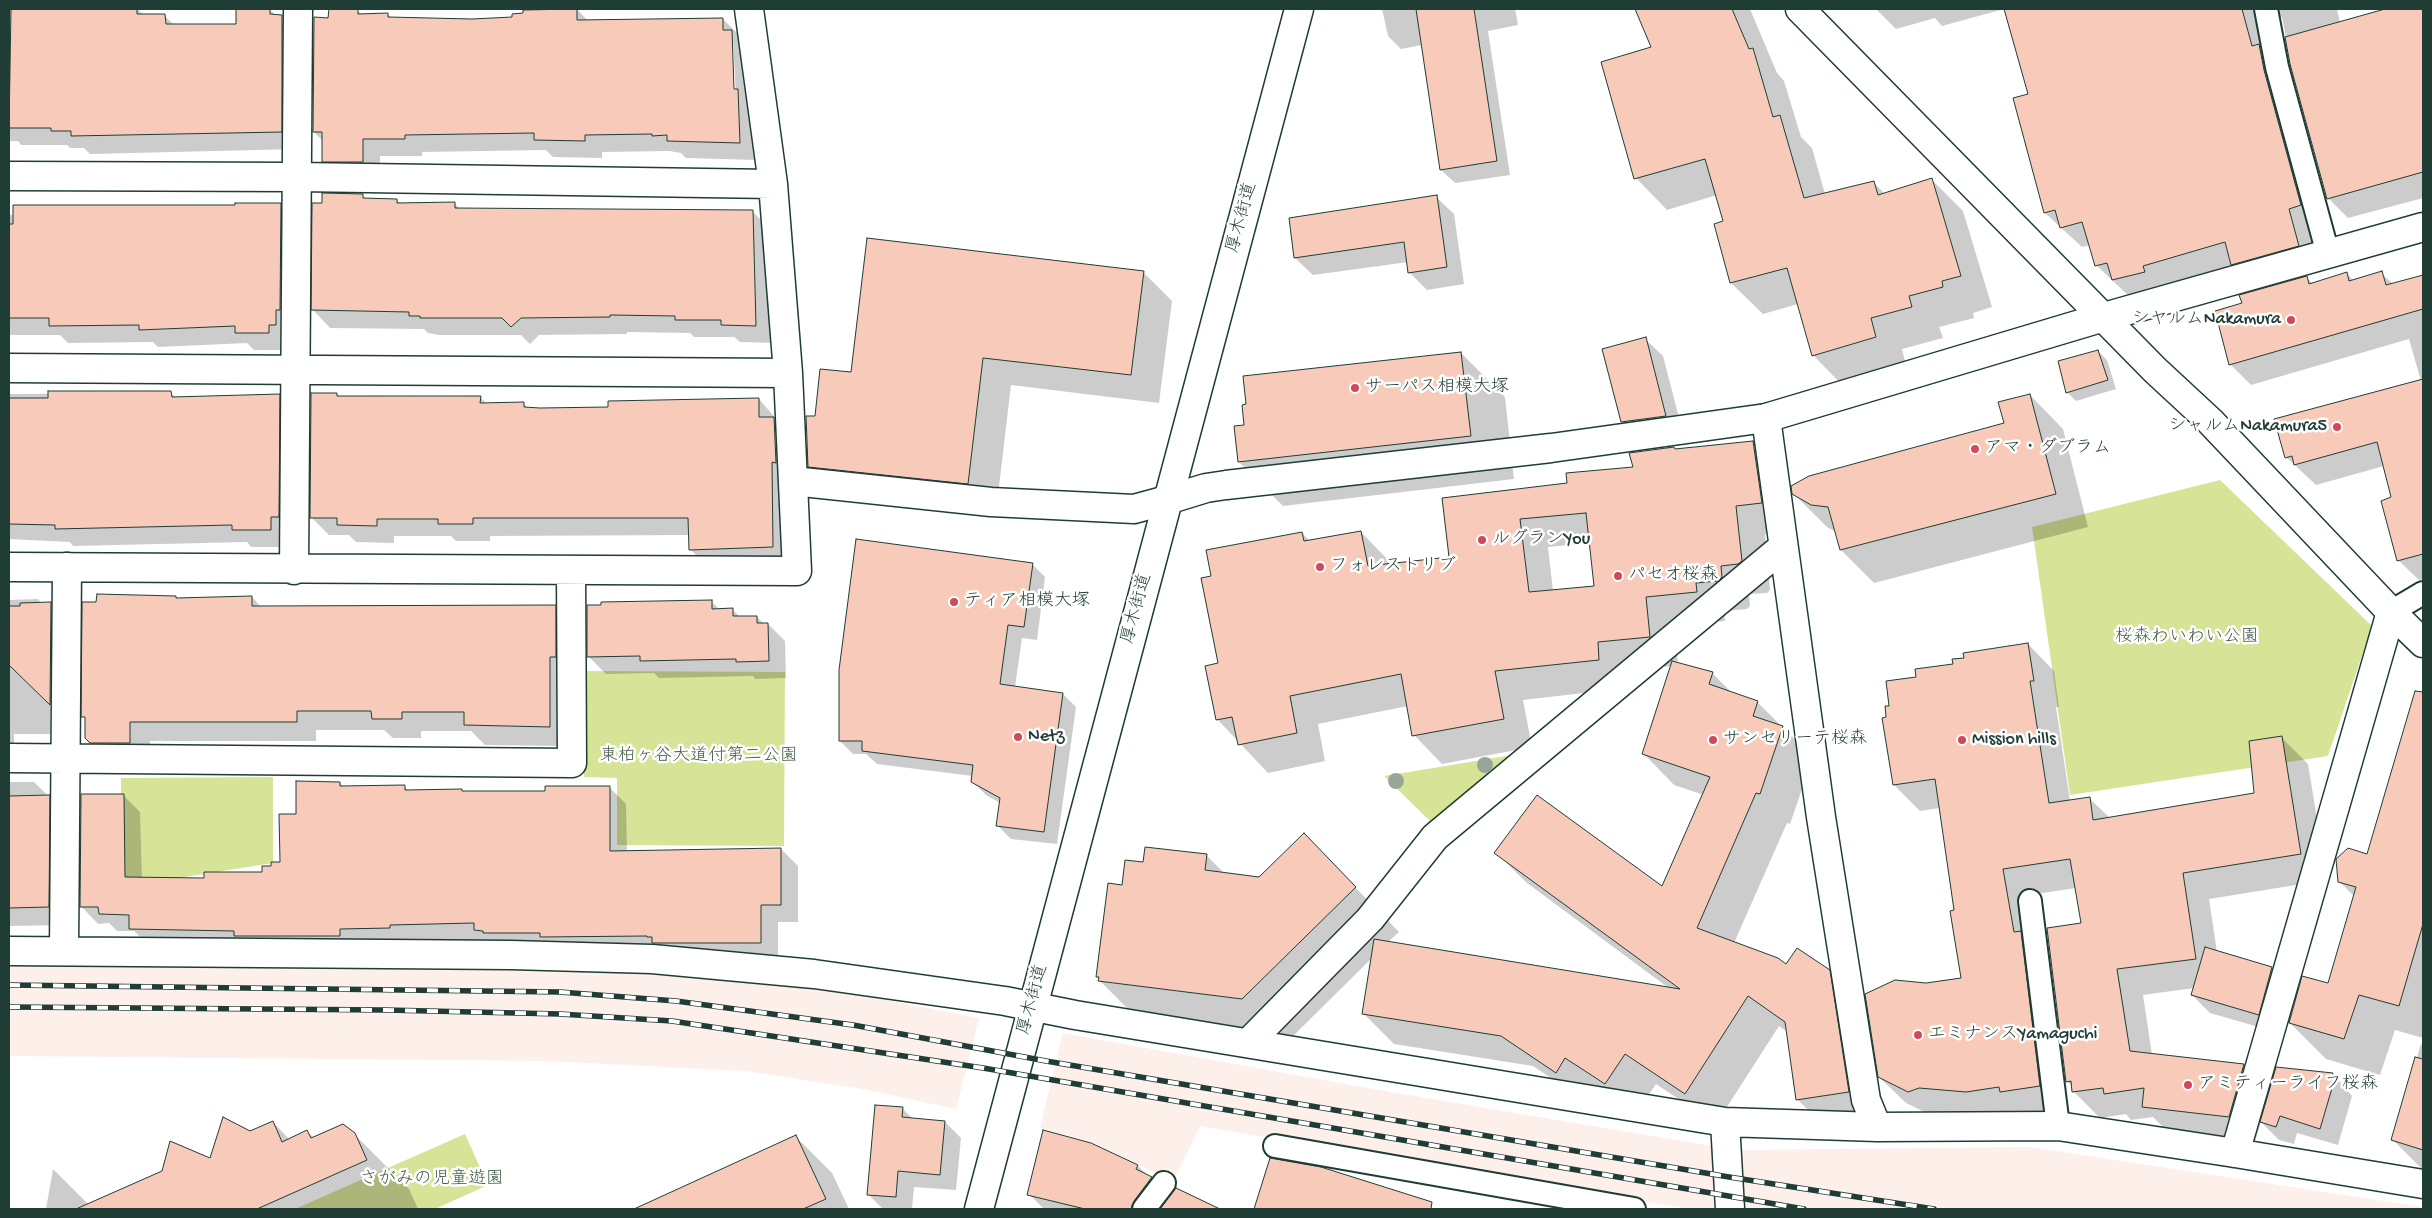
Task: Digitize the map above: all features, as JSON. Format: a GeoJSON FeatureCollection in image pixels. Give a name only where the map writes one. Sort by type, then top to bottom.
{"type":"FeatureCollection","features":[{"type":"Feature","properties":{"kind":"street"},"geometry":{"type":"LineString","coordinates":[[294,570],[298,9]]}},
{"type":"Feature","properties":{"kind":"street"},"geometry":{"type":"LineString","coordinates":[[9,567],[294,570],[797,571],[788,373],[773,184],[749,9]]}},
{"type":"Feature","properties":{"kind":"street","name":"厚木街道"},"geometry":{"type":"LineString","coordinates":[[979,1209],[1299,9]]}},
{"type":"Feature","properties":{"kind":"street"},"geometry":{"type":"LineString","coordinates":[[1800,9],[2155,370],[2210,421],[2391,612],[2423,643]]}},
{"type":"Feature","properties":{"kind":"street"},"geometry":{"type":"LineString","coordinates":[[9,176],[298,177],[773,184]]}},
{"type":"Feature","properties":{"kind":"street"},"geometry":{"type":"LineString","coordinates":[[793,481],[1000,502],[1134,509],[1206,488],[1226,485],[1551,448],[1766,418],[2104,317],[2423,228]]}},
{"type":"Feature","properties":{"kind":"street"},"geometry":{"type":"LineString","coordinates":[[9,368],[788,373]]}},
{"type":"Feature","properties":{"kind":"street"},"geometry":{"type":"LineString","coordinates":[[1766,418],[1821,817],[1866,1100],[1877,1127]]}},
{"type":"Feature","properties":{"kind":"street"},"geometry":{"type":"LineString","coordinates":[[1248,1043],[1370,919],[1435,837],[1783,547]]}},
{"type":"Feature","properties":{"kind":"street"},"geometry":{"type":"LineString","coordinates":[[64,951],[67,567]]}},
{"type":"Feature","properties":{"kind":"street"},"geometry":{"type":"LineString","coordinates":[[9,758],[572,763],[571,571]]}},
{"type":"Feature","properties":{"kind":"street"},"geometry":{"type":"LineString","coordinates":[[2235,1153],[2391,612]]}},
{"type":"Feature","properties":{"kind":"street"},"geometry":{"type":"LineString","coordinates":[[9,951],[540,956],[652,959],[814,974],[1033,1006],[1725,1122],[1877,1127],[2058,1126],[2423,1184]]}},
{"type":"Feature","properties":{"kind":"street"},"geometry":{"type":"LineString","coordinates":[[1725,1122],[1730,1209]]}},
{"type":"Feature","properties":{"kind":"lane"},"geometry":{"type":"LineString","coordinates":[[2266,9],[2277,68],[2328,254]]}},
{"type":"Feature","properties":{"kind":"lane"},"geometry":{"type":"LineString","coordinates":[[2391,612],[2423,593]]}},
{"type":"Feature","properties":{"kind":"lane"},"geometry":{"type":"LineString","coordinates":[[2030,901],[2058,1126]]}},
{"type":"Feature","properties":{"kind":"lane"},"geometry":{"type":"LineString","coordinates":[[1275,1146],[1634,1209]]}},
{"type":"Feature","properties":{"kind":"lane"},"geometry":{"type":"LineString","coordinates":[[1144,1209],[1164,1183]]}},
{"type":"Feature","properties":{"kind":"shaded area"},"geometry":{"type":"Polygon","coordinates":[[[9,964],[541,966],[750,981],[876,998],[979,1018],[956,1109],[863,1089],[746,1071],[546,1061],[9,1056],[9,964]]]}},
{"type":"Feature","properties":{"kind":"shaded area"},"geometry":{"type":"Polygon","coordinates":[[[1063,1033],[1373,1089],[1712,1146],[1716,1209],[1690,1209],[1200,1126],[1173,1181],[1091,1142],[1040,1128],[1063,1033]]]}},
{"type":"Feature","properties":{"kind":"shaded area"},"geometry":{"type":"Polygon","coordinates":[[[2030,1147],[2423,1207],[2423,1209],[1745,1209],[1738,1150],[2030,1147]]]}},
{"type":"Feature","properties":{"kind":"green space","name":"桜森わいわい公園"},"geometry":{"type":"Polygon","coordinates":[[[2220,480],[2372,626],[2328,756],[2070,795],[2032,527],[2220,480]]]}},
{"type":"Feature","properties":{"kind":"green space","name":"東柏ヶ谷大道付第二公園"},"geometry":{"type":"Polygon","coordinates":[[[584,671],[785,672],[784,846],[617,845],[617,778],[584,777],[584,671]]]}},
{"type":"Feature","properties":{"kind":"green space"},"geometry":{"type":"Polygon","coordinates":[[[1512,755],[1434,825],[1384,776],[1415,771],[1512,755]]]}},
{"type":"Feature","properties":{"kind":"green space"},"geometry":{"type":"Polygon","coordinates":[[[273,777],[273,863],[122,887],[121,778],[273,777]]]}},
{"type":"Feature","properties":{"kind":"green space","name":"さがみの児童遊園"},"geometry":{"type":"Polygon","coordinates":[[[465,1134],[488,1185],[435,1209],[295,1209],[465,1134]]]}},
{"type":"Feature","properties":{"kind":"building"},"geometry":{"type":"Polygon","coordinates":[[[11,9],[137,9],[137,14],[165,14],[166,24],[236,24],[236,9],[270,9],[270,14],[282,15],[282,132],[71,136],[71,131],[51,131],[51,128],[9,128],[11,9]]]}},
{"type":"Feature","properties":{"kind":"building"},"geometry":{"type":"Polygon","coordinates":[[[329,9],[358,9],[358,14],[388,13],[388,17],[472,19],[512,17],[512,14],[523,13],[523,10],[577,9],[577,20],[723,18],[723,30],[732,30],[734,89],[738,89],[740,143],[667,141],[667,135],[652,136],[652,134],[585,135],[585,141],[534,140],[534,133],[405,135],[405,139],[363,139],[363,162],[322,162],[322,132],[313,132],[314,17],[328,18],[329,9]]]}},
{"type":"Feature","properties":{"kind":"building"},"geometry":{"type":"Polygon","coordinates":[[[1416,9],[1474,9],[1497,161],[1440,170],[1416,9]]]}},
{"type":"Feature","properties":{"kind":"building"},"geometry":{"type":"Polygon","coordinates":[[[1635,9],[1732,9],[1749,49],[1753,48],[1773,117],[1780,115],[1804,198],[1874,181],[1878,195],[1932,178],[1961,276],[1942,281],[1943,287],[1909,296],[1912,307],[1871,318],[1876,337],[1812,356],[1787,268],[1730,283],[1714,224],[1723,221],[1705,159],[1634,179],[1601,62],[1651,47],[1635,9]]]}},
{"type":"Feature","properties":{"kind":"building"},"geometry":{"type":"Polygon","coordinates":[[[2004,9],[2242,9],[2252,46],[2259,44],[2264,70],[2301,205],[2289,209],[2299,246],[2231,265],[2225,242],[2143,266],[2145,272],[2112,280],[2107,263],[2095,266],[2082,222],[2060,228],[2055,210],[2044,213],[2013,98],[2028,94],[2004,9]]]}},
{"type":"Feature","properties":{"kind":"building"},"geometry":{"type":"Polygon","coordinates":[[[2385,9],[2423,9],[2423,172],[2327,199],[2290,64],[2285,37],[2385,9]]]}},
{"type":"Feature","properties":{"kind":"building"},"geometry":{"type":"Polygon","coordinates":[[[322,193],[363,194],[363,198],[397,199],[397,203],[455,202],[455,208],[753,210],[756,326],[721,325],[721,320],[675,320],[675,316],[610,315],[610,317],[521,318],[511,327],[502,318],[420,318],[420,316],[409,316],[409,312],[311,310],[312,203],[322,203],[322,193]]]}},
{"type":"Feature","properties":{"kind":"building"},"geometry":{"type":"Polygon","coordinates":[[[1437,195],[1447,267],[1408,273],[1404,242],[1294,258],[1289,218],[1437,195]]]}},
{"type":"Feature","properties":{"kind":"building"},"geometry":{"type":"Polygon","coordinates":[[[235,203],[281,203],[280,310],[276,310],[276,325],[269,325],[269,333],[235,333],[235,326],[139,330],[139,325],[49,326],[49,318],[9,318],[9,224],[13,224],[13,205],[235,205],[235,203]]]}},
{"type":"Feature","properties":{"kind":"building"},"geometry":{"type":"Polygon","coordinates":[[[867,238],[1144,271],[1131,375],[983,358],[968,484],[808,467],[806,416],[815,416],[820,369],[851,372],[867,238]]]}},
{"type":"Feature","properties":{"kind":"building","name":"シヤルムNakamura"},"geometry":{"type":"Polygon","coordinates":[[[2382,271],[2386,285],[2423,275],[2423,309],[2229,365],[2215,311],[2242,303],[2239,295],[2307,276],[2309,284],[2347,272],[2349,281],[2382,271]]]}},
{"type":"Feature","properties":{"kind":"building"},"geometry":{"type":"Polygon","coordinates":[[[1646,337],[1666,416],[1621,422],[1602,349],[1646,337]]]}},
{"type":"Feature","properties":{"kind":"building"},"geometry":{"type":"Polygon","coordinates":[[[2098,350],[2108,380],[2066,393],[2058,361],[2098,350]]]}},
{"type":"Feature","properties":{"kind":"building","name":"サーパス相模大塚"},"geometry":{"type":"Polygon","coordinates":[[[1461,352],[1471,436],[1238,462],[1234,426],[1244,425],[1242,405],[1246,404],[1243,376],[1461,352]]]}},
{"type":"Feature","properties":{"kind":"building"},"geometry":{"type":"Polygon","coordinates":[[[2423,379],[2423,554],[2397,561],[2381,501],[2391,497],[2377,442],[2294,465],[2292,456],[2285,458],[2274,419],[2423,379]]]}},
{"type":"Feature","properties":{"kind":"building"},"geometry":{"type":"Polygon","coordinates":[[[48,391],[171,391],[172,397],[280,394],[279,517],[271,517],[271,530],[232,530],[232,525],[55,529],[55,525],[9,524],[9,398],[48,398],[48,391]]]}},
{"type":"Feature","properties":{"kind":"building"},"geometry":{"type":"Polygon","coordinates":[[[311,393],[337,393],[337,396],[481,396],[480,403],[524,402],[524,407],[540,408],[608,407],[608,401],[759,398],[759,417],[774,417],[776,463],[772,462],[773,547],[689,550],[688,518],[473,518],[473,524],[438,524],[438,519],[377,519],[377,526],[337,525],[337,518],[310,518],[311,393]]]}},
{"type":"Feature","properties":{"kind":"building","name":"アマ・ダブラム"},"geometry":{"type":"Polygon","coordinates":[[[2030,394],[2056,494],[1840,550],[1828,507],[1811,505],[1792,494],[1791,486],[1809,476],[2004,423],[1998,402],[2030,394]]]}},
{"type":"Feature","properties":{"kind":"building"},"geometry":{"type":"Polygon","coordinates":[[[1753,441],[1762,503],[1736,506],[1742,561],[1738,564],[1721,566],[1722,577],[1718,581],[1696,583],[1697,592],[1646,597],[1650,637],[1598,642],[1599,660],[1495,671],[1504,719],[1412,736],[1401,674],[1290,696],[1297,733],[1238,745],[1232,717],[1216,720],[1205,666],[1218,663],[1201,578],[1211,576],[1206,550],[1302,532],[1304,541],[1361,531],[1368,566],[1449,557],[1442,498],[1567,483],[1566,473],[1633,467],[1629,453],[1674,447],[1675,449],[1753,441]],[[1586,513],[1520,519],[1529,592],[1594,586],[1586,513]]]}},
{"type":"Feature","properties":{"kind":"building"},"geometry":{"type":"Polygon","coordinates":[[[856,539],[1033,563],[1024,627],[1008,625],[1000,684],[1063,693],[1044,832],[996,826],[1000,798],[971,782],[973,765],[862,751],[862,741],[839,741],[839,670],[856,539]]]}},
{"type":"Feature","properties":{"kind":"building"},"geometry":{"type":"Polygon","coordinates":[[[97,594],[176,596],[176,598],[252,596],[252,606],[556,605],[556,657],[550,657],[550,727],[464,725],[464,712],[402,712],[402,719],[372,719],[371,711],[297,711],[297,722],[130,722],[130,743],[90,743],[85,738],[85,717],[81,717],[82,602],[96,602],[97,594]]]}},
{"type":"Feature","properties":{"kind":"building"},"geometry":{"type":"Polygon","coordinates":[[[712,600],[712,609],[733,608],[733,616],[757,616],[757,623],[768,623],[769,661],[736,662],[736,659],[640,661],[640,656],[587,657],[587,605],[601,605],[601,602],[712,600]]]}},
{"type":"Feature","properties":{"kind":"building"},"geometry":{"type":"Polygon","coordinates":[[[51,602],[50,705],[9,665],[9,606],[20,606],[20,603],[51,602]]]}},
{"type":"Feature","properties":{"kind":"building"},"geometry":{"type":"Polygon","coordinates":[[[2028,643],[2034,681],[2030,681],[2049,803],[2090,797],[2093,820],[2254,793],[2249,741],[2282,736],[2301,854],[2183,873],[2196,959],[2117,969],[2130,1051],[2244,1064],[2229,1117],[2142,1107],[2144,1088],[2104,1094],[2103,1088],[2072,1092],[2071,1081],[2066,1082],[2047,928],[2081,923],[2070,859],[2003,869],[2014,932],[2021,931],[2040,1086],[2000,1092],[1999,1087],[1966,1092],[1919,1088],[1908,1092],[1878,1077],[1865,994],[1895,980],[1926,983],[1961,978],[1950,911],[1954,910],[1935,779],[1893,785],[1882,718],[1886,717],[1885,706],[1889,706],[1886,681],[1916,677],[1915,669],[1953,664],[1952,659],[1964,658],[1963,653],[2028,643]]]}},
{"type":"Feature","properties":{"kind":"building"},"geometry":{"type":"Polygon","coordinates":[[[1672,661],[1713,672],[1709,684],[1758,701],[1753,716],[1783,726],[1760,794],[1756,793],[1697,928],[1778,958],[1786,964],[1797,948],[1830,970],[1849,1092],[1796,1100],[1785,1022],[1748,996],[1685,1094],[1625,1054],[1605,1084],[1565,1058],[1556,1073],[1501,1036],[1362,1014],[1374,939],[1680,989],[1494,853],[1537,795],[1662,886],[1710,777],[1642,754],[1672,661]]]}},
{"type":"Feature","properties":{"kind":"building"},"geometry":{"type":"Polygon","coordinates":[[[2415,691],[2423,692],[2423,924],[2399,1006],[2359,995],[2344,1039],[2289,1023],[2302,976],[2328,983],[2356,887],[2338,882],[2336,859],[2348,848],[2367,854],[2415,691]]]}},
{"type":"Feature","properties":{"kind":"building"},"geometry":{"type":"Polygon","coordinates":[[[296,781],[340,782],[340,786],[405,785],[405,790],[462,789],[462,791],[545,791],[545,786],[610,786],[610,851],[781,848],[781,905],[761,905],[761,943],[652,943],[652,937],[647,936],[540,937],[540,933],[483,933],[483,931],[474,930],[474,923],[390,925],[390,928],[340,929],[340,936],[234,936],[234,931],[129,929],[129,915],[99,914],[98,907],[80,907],[81,794],[124,794],[125,877],[204,878],[204,872],[262,872],[262,866],[271,866],[271,862],[280,862],[279,814],[296,814],[296,781]]]}},
{"type":"Feature","properties":{"kind":"building"},"geometry":{"type":"Polygon","coordinates":[[[50,795],[49,907],[9,908],[9,796],[50,795]]]}},
{"type":"Feature","properties":{"kind":"building"},"geometry":{"type":"Polygon","coordinates":[[[1304,833],[1356,887],[1242,999],[1098,981],[1099,977],[1096,977],[1108,883],[1122,885],[1125,860],[1143,862],[1145,847],[1207,854],[1205,870],[1259,877],[1304,833]]]}},
{"type":"Feature","properties":{"kind":"building"},"geometry":{"type":"Polygon","coordinates":[[[2205,947],[2272,967],[2259,1015],[2191,995],[2205,947]]]}},
{"type":"Feature","properties":{"kind":"building"},"geometry":{"type":"Polygon","coordinates":[[[2415,1057],[2423,1059],[2423,1150],[2391,1140],[2415,1057]]]}},
{"type":"Feature","properties":{"kind":"building"},"geometry":{"type":"Polygon","coordinates":[[[2276,1067],[2333,1073],[2332,1077],[2335,1078],[2320,1129],[2280,1116],[2276,1127],[2260,1122],[2276,1067]]]}},
{"type":"Feature","properties":{"kind":"building"},"geometry":{"type":"Polygon","coordinates":[[[875,1105],[903,1107],[902,1117],[945,1121],[940,1175],[898,1171],[896,1197],[867,1195],[875,1105]]]}},
{"type":"Feature","properties":{"kind":"building"},"geometry":{"type":"Polygon","coordinates":[[[223,1117],[250,1131],[273,1121],[282,1142],[307,1130],[311,1138],[343,1124],[355,1133],[367,1160],[257,1209],[76,1209],[162,1171],[170,1141],[210,1158],[223,1117]]]}},
{"type":"Feature","properties":{"kind":"building"},"geometry":{"type":"Polygon","coordinates":[[[1043,1130],[1091,1143],[1138,1165],[1136,1169],[1152,1177],[1134,1201],[1131,1209],[1085,1209],[1027,1195],[1043,1130]]]}},
{"type":"Feature","properties":{"kind":"building"},"geometry":{"type":"Polygon","coordinates":[[[796,1135],[826,1199],[803,1209],[634,1209],[796,1135]]]}},
{"type":"Feature","properties":{"kind":"building"},"geometry":{"type":"Polygon","coordinates":[[[1270,1158],[1321,1167],[1432,1202],[1431,1209],[1254,1209],[1270,1158]]]}},
{"type":"Feature","properties":{"kind":"building"},"geometry":{"type":"Polygon","coordinates":[[[1176,1188],[1220,1209],[1160,1209],[1176,1188]]]}},
{"type":"Feature","properties":{"kind":"railway"},"geometry":{"type":"LineString","coordinates":[[9,985],[560,992],[676,1001],[853,1025],[1046,1061],[1729,1177],[1934,1209]]}},
{"type":"Feature","properties":{"kind":"railway"},"geometry":{"type":"LineString","coordinates":[[9,1007],[385,1010],[560,1014],[672,1021],[983,1068],[1804,1209]]}},
{"type":"Feature","properties":{"kind":"place","name":"シヤルムNakamura"},"geometry":{"type":"Point","coordinates":[2291,320]}},
{"type":"Feature","properties":{"kind":"place","name":"サーパス相模大塚"},"geometry":{"type":"Point","coordinates":[1355,388]}},
{"type":"Feature","properties":{"kind":"place","name":"シャルムNakamura5"},"geometry":{"type":"Point","coordinates":[2337,427]}},
{"type":"Feature","properties":{"kind":"place","name":"アマ・ダブラム"},"geometry":{"type":"Point","coordinates":[1975,449]}},
{"type":"Feature","properties":{"kind":"place","name":"ルグランYou"},"geometry":{"type":"Point","coordinates":[1482,540]}},
{"type":"Feature","properties":{"kind":"place","name":"フォレストリブ"},"geometry":{"type":"Point","coordinates":[1320,567]}},
{"type":"Feature","properties":{"kind":"place","name":"パセオ桜森"},"geometry":{"type":"Point","coordinates":[1618,576]}},
{"type":"Feature","properties":{"kind":"place","name":"ティア相模大塚"},"geometry":{"type":"Point","coordinates":[954,602]}},
{"type":"Feature","properties":{"kind":"place","name":"Netz"},"geometry":{"type":"Point","coordinates":[1018,737]}},
{"type":"Feature","properties":{"kind":"place","name":"サンセリーテ桜森"},"geometry":{"type":"Point","coordinates":[1713,740]}},
{"type":"Feature","properties":{"kind":"place","name":"Mission hills"},"geometry":{"type":"Point","coordinates":[1962,740]}},
{"type":"Feature","properties":{"kind":"place","name":"エミナンスYamaguchi"},"geometry":{"type":"Point","coordinates":[1918,1035]}},
{"type":"Feature","properties":{"kind":"place","name":"アミティーライフ桜森"},"geometry":{"type":"Point","coordinates":[2188,1085]}}]}
